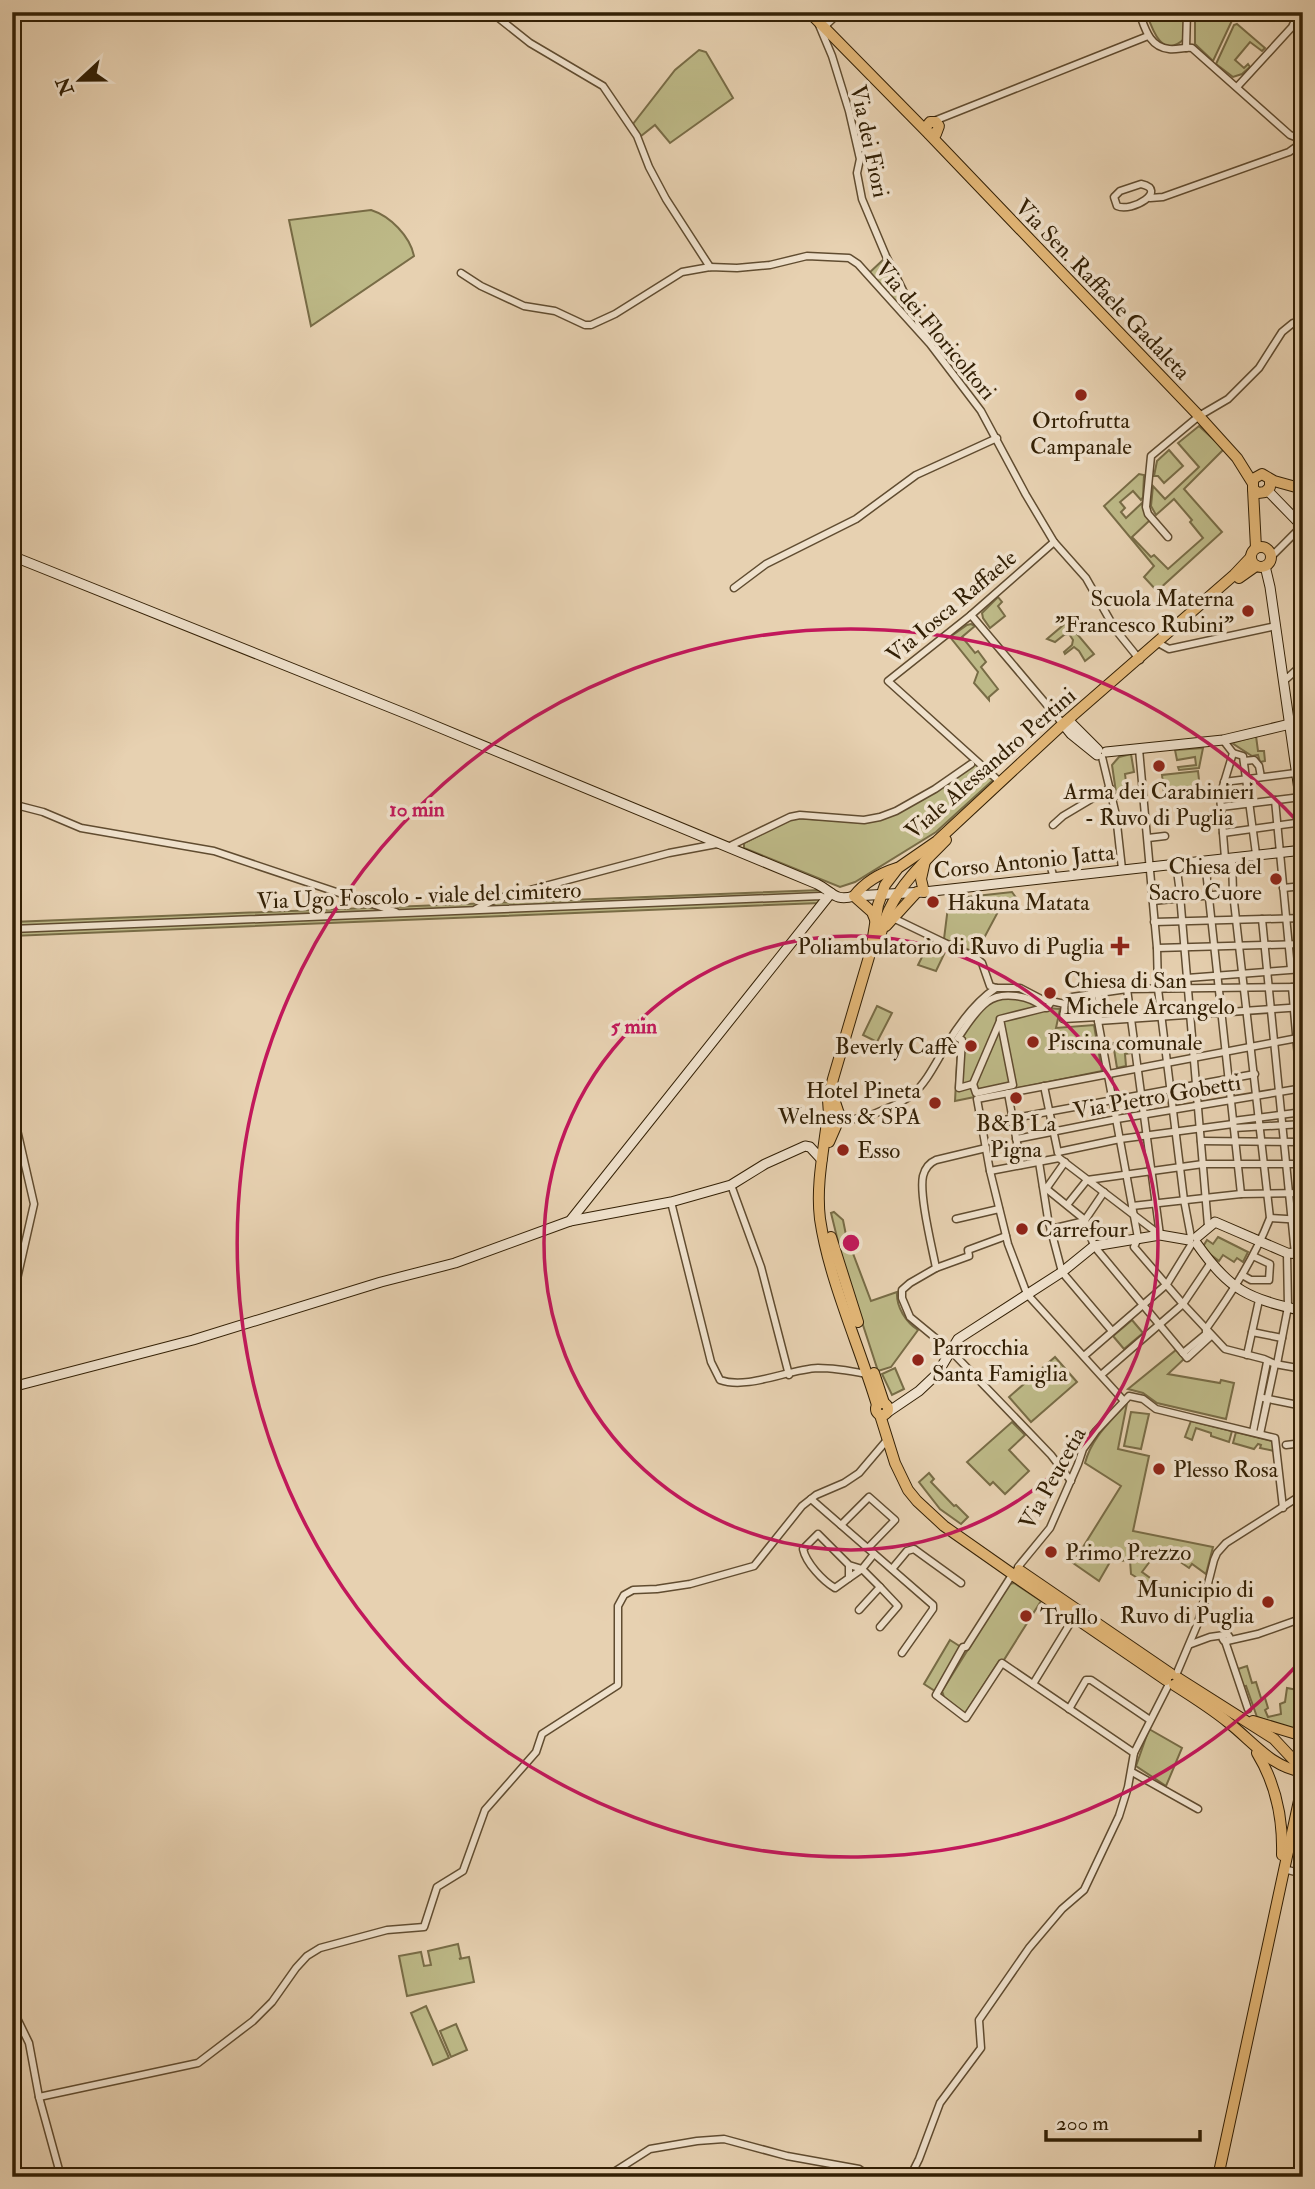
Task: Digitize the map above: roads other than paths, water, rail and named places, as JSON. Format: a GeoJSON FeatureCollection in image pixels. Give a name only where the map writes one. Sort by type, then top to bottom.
{"type":"FeatureCollection","features":[{"type":"Feature","properties":{"kind":"main road","name":"Via Sen. Raffaele Gadaleta"},"geometry":{"type":"LineString","coordinates":[[817,20],[913,118],[932,129],[941,147],[1262,485],[1288,485],[1303,489]]}},
{"type":"Feature","properties":{"kind":"main road"},"geometry":{"type":"LineString","coordinates":[[1262,485],[1302,527]]}},
{"type":"Feature","properties":{"kind":"main road"},"geometry":{"type":"LineString","coordinates":[[1262,485],[1260,557],[1276,626],[1290,723],[1298,747],[1303,820]]}},
{"type":"Feature","properties":{"kind":"main road"},"geometry":{"type":"LineString","coordinates":[[12,556],[414,717],[817,884],[831,896],[848,898],[921,892]]}},
{"type":"Feature","properties":{"kind":"main road","name":"Viale Alessandro Pertini"},"geometry":{"type":"LineString","coordinates":[[1015,1571],[932,1510],[917,1494],[897,1458],[825,1213],[823,1199],[827,1157],[834,1119],[828,1100],[833,1079],[871,950],[880,926],[898,893],[925,861],[1066,725],[1135,661],[1260,557]]}},
{"type":"Feature","properties":{"kind":"main road"},"geometry":{"type":"LineString","coordinates":[[1066,725],[1101,754],[1223,740],[1290,723]]}},
{"type":"Feature","properties":{"kind":"main road","name":"Viale Alessandro Pertini"},"geometry":{"type":"LineString","coordinates":[[880,926],[880,894],[898,868],[937,841],[1066,725]]}},
{"type":"Feature","properties":{"kind":"main road","name":"Corso Antonio Jatta"},"geometry":{"type":"LineString","coordinates":[[921,892],[1303,849]]}},
{"type":"Feature","properties":{"kind":"main road"},"geometry":{"type":"LineString","coordinates":[[921,892],[925,861]]}},
{"type":"Feature","properties":{"kind":"main road"},"geometry":{"type":"LineString","coordinates":[[852,896],[869,882],[898,868]]}},
{"type":"Feature","properties":{"kind":"main road"},"geometry":{"type":"LineString","coordinates":[[852,896],[872,912],[880,926],[893,918],[906,903],[921,892]]}},
{"type":"Feature","properties":{"kind":"main road"},"geometry":{"type":"LineString","coordinates":[[570,1221],[831,896]]}},
{"type":"Feature","properties":{"kind":"main road","name":"Viale Alessandro Pertini"},"geometry":{"type":"LineString","coordinates":[[834,1119],[825,1136],[819,1198],[820,1219],[831,1266],[868,1374],[884,1409],[887,1440],[902,1479],[923,1507],[944,1527],[1015,1571]]}},
{"type":"Feature","properties":{"kind":"main road"},"geometry":{"type":"LineString","coordinates":[[12,1387],[192,1340],[381,1282],[455,1263],[570,1221],[671,1202],[731,1185],[765,1164],[825,1136]]}},
{"type":"Feature","properties":{"kind":"main road"},"geometry":{"type":"LineString","coordinates":[[805,1146],[810,1147],[822,1160]]}},
{"type":"Feature","properties":{"kind":"main road"},"geometry":{"type":"LineString","coordinates":[[1193,1241],[1215,1222],[1260,1243],[1295,1254]]}},
{"type":"Feature","properties":{"kind":"main road"},"geometry":{"type":"LineString","coordinates":[[884,1409],[919,1391],[937,1374],[958,1339],[1062,1272],[1094,1246],[1160,1235],[1193,1241],[1210,1264],[1242,1293],[1303,1311]]}},
{"type":"Feature","properties":{"kind":"main road"},"geometry":{"type":"LineString","coordinates":[[1015,1571],[1074,1616],[1172,1680],[1235,1714],[1274,1739],[1303,1771]]}},
{"type":"Feature","properties":{"kind":"main road"},"geometry":{"type":"LineString","coordinates":[[1015,1571],[1172,1680],[1220,1716],[1253,1746],[1279,1764],[1303,1771]]}},
{"type":"Feature","properties":{"kind":"main road"},"geometry":{"type":"LineString","coordinates":[[1235,1714],[1303,1736]]}},
{"type":"Feature","properties":{"kind":"main road"},"geometry":{"type":"LineString","coordinates":[[1253,1746],[1269,1777],[1279,1811],[1283,1840],[1282,1880]]}},
{"type":"Feature","properties":{"kind":"main road"},"geometry":{"type":"LineString","coordinates":[[1218,2177],[1303,1782]]}},
{"type":"Feature","properties":{"kind":"street"},"geometry":{"type":"LineString","coordinates":[[461,273],[481,286],[524,306],[555,312],[585,325],[592,325],[615,314],[682,272],[710,267],[666,199],[649,167],[638,136],[603,86],[530,43],[491,12]]}},
{"type":"Feature","properties":{"kind":"street"},"geometry":{"type":"LineString","coordinates":[[817,20],[840,12]]}},
{"type":"Feature","properties":{"kind":"street"},"geometry":{"type":"LineString","coordinates":[[1139,12],[1148,36],[1157,46],[1170,50],[1192,48],[1290,135],[1303,141],[1289,152],[1163,197],[1150,198],[1125,208],[1116,206],[1114,200],[1118,192],[1141,184],[1149,187],[1150,198]]}},
{"type":"Feature","properties":{"kind":"street"},"geometry":{"type":"LineString","coordinates":[[1186,47],[1187,12]]}},
{"type":"Feature","properties":{"kind":"street"},"geometry":{"type":"LineString","coordinates":[[1237,87],[1292,27],[1299,12]]}},
{"type":"Feature","properties":{"kind":"street","name":"Via dei Fiori"},"geometry":{"type":"LineString","coordinates":[[817,20],[832,56],[849,111],[860,159],[857,173],[862,199],[886,256],[930,344]]}},
{"type":"Feature","properties":{"kind":"street"},"geometry":{"type":"LineString","coordinates":[[932,129],[947,115],[1148,36]]}},
{"type":"Feature","properties":{"kind":"street","name":"Via dei Floricoltori"},"geometry":{"type":"LineString","coordinates":[[710,267],[770,265],[807,256],[849,258],[858,264],[930,344],[981,411],[1054,542],[1086,578],[1135,661]]}},
{"type":"Feature","properties":{"kind":"street"},"geometry":{"type":"LineString","coordinates":[[1168,537],[1148,514],[1146,507],[1151,456],[1199,416],[1228,399],[1259,368],[1282,332],[1293,323],[1303,320]]}},
{"type":"Feature","properties":{"kind":"street"},"geometry":{"type":"LineString","coordinates":[[734,588],[766,564],[856,519],[916,475],[997,438]]}},
{"type":"Feature","properties":{"kind":"street"},"geometry":{"type":"LineString","coordinates":[[1260,557],[1302,527]]}},
{"type":"Feature","properties":{"kind":"street","name":"Via Iosca Raffaele"},"geometry":{"type":"LineString","coordinates":[[1000,782],[888,681],[971,615],[1054,542]]}},
{"type":"Feature","properties":{"kind":"street"},"geometry":{"type":"LineString","coordinates":[[971,615],[1066,725]]}},
{"type":"Feature","properties":{"kind":"street"},"geometry":{"type":"LineString","coordinates":[[1156,646],[1169,649],[1276,626]]}},
{"type":"Feature","properties":{"kind":"street"},"geometry":{"type":"LineString","coordinates":[[1284,681],[1303,664]]}},
{"type":"Feature","properties":{"kind":"street"},"geometry":{"type":"LineString","coordinates":[[1223,740],[1233,753],[1243,756],[1255,855]]}},
{"type":"Feature","properties":{"kind":"street"},"geometry":{"type":"LineString","coordinates":[[1084,1356],[1167,1284],[1193,1241],[1184,1200],[1158,989],[1151,866],[1139,749]]}},
{"type":"Feature","properties":{"kind":"street"},"geometry":{"type":"LineString","coordinates":[[1183,1353],[1206,1334],[1206,1329],[1253,1256],[1270,1218],[1258,1096],[1220,796],[1233,753]]}},
{"type":"Feature","properties":{"kind":"street"},"geometry":{"type":"LineString","coordinates":[[1101,754],[1110,788],[1122,869]]}},
{"type":"Feature","properties":{"kind":"street"},"geometry":{"type":"LineString","coordinates":[[1244,761],[1254,760],[1259,766],[1261,777]]}},
{"type":"Feature","properties":{"kind":"street"},"geometry":{"type":"LineString","coordinates":[[471,911],[496,899],[669,853],[722,846],[790,817],[864,820],[889,814],[936,789],[971,764]]}},
{"type":"Feature","properties":{"kind":"street"},"geometry":{"type":"LineString","coordinates":[[1224,782],[1300,772]]}},
{"type":"Feature","properties":{"kind":"street"},"geometry":{"type":"LineString","coordinates":[[1053,825],[1063,816],[1110,788]]}},
{"type":"Feature","properties":{"kind":"street"},"geometry":{"type":"LineString","coordinates":[[1221,807],[1301,797]]}},
{"type":"Feature","properties":{"kind":"street"},"geometry":{"type":"LineString","coordinates":[[1275,800],[1291,969]]}},
{"type":"Feature","properties":{"kind":"street"},"geometry":{"type":"LineString","coordinates":[[12,804],[43,812],[81,828],[214,851],[402,914]]}},
{"type":"Feature","properties":{"kind":"street"},"geometry":{"type":"LineString","coordinates":[[1223,833],[1303,820]]}},
{"type":"Feature","properties":{"kind":"street"},"geometry":{"type":"LineString","coordinates":[[1148,838],[1165,836]]}},
{"type":"Feature","properties":{"kind":"street"},"geometry":{"type":"LineString","coordinates":[[1048,858],[1054,878]]}},
{"type":"Feature","properties":{"kind":"street"},"geometry":{"type":"LineString","coordinates":[[1205,860],[1241,1194]]}},
{"type":"Feature","properties":{"kind":"street"},"geometry":{"type":"LineString","coordinates":[[1176,863],[1208,1226]]}},
{"type":"Feature","properties":{"kind":"street"},"geometry":{"type":"LineString","coordinates":[[1283,888],[1303,886]]}},
{"type":"Feature","properties":{"kind":"street"},"geometry":{"type":"LineString","coordinates":[[1153,901],[1180,895],[1233,893]]}},
{"type":"Feature","properties":{"kind":"street","name":"Via Ugo Foscolo - viale del cimitero"},"geometry":{"type":"LineString","coordinates":[[12,929],[831,896]]}},
{"type":"Feature","properties":{"kind":"street"},"geometry":{"type":"LineString","coordinates":[[893,918],[976,958],[982,963],[990,986],[1020,988],[1051,1002],[1065,1004]]}},
{"type":"Feature","properties":{"kind":"street"},"geometry":{"type":"LineString","coordinates":[[1154,922],[1303,918]]}},
{"type":"Feature","properties":{"kind":"street"},"geometry":{"type":"LineString","coordinates":[[1262,919],[1295,1254],[1282,1338],[1276,1364],[1263,1398]]}},
{"type":"Feature","properties":{"kind":"street"},"geometry":{"type":"LineString","coordinates":[[1157,947],[1303,944]]}},
{"type":"Feature","properties":{"kind":"street"},"geometry":{"type":"LineString","coordinates":[[1187,978],[1303,968]]}},
{"type":"Feature","properties":{"kind":"street"},"geometry":{"type":"LineString","coordinates":[[990,1171],[1061,1157],[1120,1139],[1303,1113],[1299,1037],[1292,987]]}},
{"type":"Feature","properties":{"kind":"street"},"geometry":{"type":"LineString","coordinates":[[1303,987],[1128,989],[1094,993],[1072,998],[1065,1004],[1063,1019],[1098,1016],[1191,1016],[1303,1007]]}},
{"type":"Feature","properties":{"kind":"street"},"geometry":{"type":"LineString","coordinates":[[834,1119],[855,1120],[870,1116],[913,1094],[925,1081],[959,1026],[982,998],[996,988]]}},
{"type":"Feature","properties":{"kind":"street"},"geometry":{"type":"LineString","coordinates":[[1128,989],[1160,1235]]}},
{"type":"Feature","properties":{"kind":"street"},"geometry":{"type":"LineString","coordinates":[[1094,993],[1101,1007],[1098,1016],[1138,1238],[1134,1247],[1227,1351],[1303,1369]]}},
{"type":"Feature","properties":{"kind":"street"},"geometry":{"type":"LineString","coordinates":[[986,1075],[959,1088],[962,1040],[958,1038],[987,1002],[1003,996],[1021,996],[1044,1009]]}},
{"type":"Feature","properties":{"kind":"street"},"geometry":{"type":"LineString","coordinates":[[1000,1019],[1044,1009],[1051,1002]]}},
{"type":"Feature","properties":{"kind":"street"},"geometry":{"type":"LineString","coordinates":[[1000,1019],[974,1081],[976,1093],[1044,1086],[1299,1037]]}},
{"type":"Feature","properties":{"kind":"street"},"geometry":{"type":"LineString","coordinates":[[1000,1019],[1013,1085],[1010,1091],[1021,1165]]}},
{"type":"Feature","properties":{"kind":"street"},"geometry":{"type":"LineString","coordinates":[[982,1124],[1255,1074]]}},
{"type":"Feature","properties":{"kind":"street"},"geometry":{"type":"LineString","coordinates":[[1044,1086],[1061,1157],[1160,1235]]}},
{"type":"Feature","properties":{"kind":"street","name":"Via Pietro Gobetti"},"geometry":{"type":"LineString","coordinates":[[1016,1139],[1144,1114],[1302,1088]]}},
{"type":"Feature","properties":{"kind":"street"},"geometry":{"type":"LineString","coordinates":[[1010,1091],[978,1099],[999,1209],[1027,1294],[1124,1401],[1129,1396],[1143,1399],[1156,1409],[1275,1438],[1283,1508]]}},
{"type":"Feature","properties":{"kind":"street"},"geometry":{"type":"LineString","coordinates":[[12,1108],[34,1204],[12,1301]]}},
{"type":"Feature","properties":{"kind":"street"},"geometry":{"type":"LineString","coordinates":[[1233,1124],[1303,1124]]}},
{"type":"Feature","properties":{"kind":"street"},"geometry":{"type":"LineString","coordinates":[[1201,1141],[1303,1142]]}},
{"type":"Feature","properties":{"kind":"street"},"geometry":{"type":"LineString","coordinates":[[936,1268],[922,1185],[926,1169],[930,1162],[936,1160],[986,1149]]}},
{"type":"Feature","properties":{"kind":"street"},"geometry":{"type":"LineString","coordinates":[[1044,1187],[1061,1157]]}},
{"type":"Feature","properties":{"kind":"street"},"geometry":{"type":"LineString","coordinates":[[1039,1162],[1062,1272],[1112,1331]]}},
{"type":"Feature","properties":{"kind":"street"},"geometry":{"type":"LineString","coordinates":[[1067,1205],[1087,1180],[1203,1164],[1303,1164]]}},
{"type":"Feature","properties":{"kind":"street"},"geometry":{"type":"LineString","coordinates":[[731,1185],[761,1267],[789,1375]]}},
{"type":"Feature","properties":{"kind":"street"},"geometry":{"type":"LineString","coordinates":[[1044,1187],[1085,1221],[1094,1246],[1187,1358],[1211,1336]]}},
{"type":"Feature","properties":{"kind":"street"},"geometry":{"type":"LineString","coordinates":[[1051,1229],[1085,1221],[1104,1192]]}},
{"type":"Feature","properties":{"kind":"street"},"geometry":{"type":"LineString","coordinates":[[1132,1206],[1241,1194],[1303,1193]]}},
{"type":"Feature","properties":{"kind":"street"},"geometry":{"type":"LineString","coordinates":[[671,1202],[711,1362],[720,1380],[728,1383],[789,1375],[816,1368],[868,1374]]}},
{"type":"Feature","properties":{"kind":"street"},"geometry":{"type":"LineString","coordinates":[[956,1219],[999,1209]]}},
{"type":"Feature","properties":{"kind":"street"},"geometry":{"type":"LineString","coordinates":[[1270,1218],[1303,1220]]}},
{"type":"Feature","properties":{"kind":"street"},"geometry":{"type":"LineString","coordinates":[[1006,1236],[968,1250],[969,1256],[936,1268],[910,1283],[902,1290],[902,1298],[911,1317],[950,1350],[1062,1467],[1071,1481]]}},
{"type":"Feature","properties":{"kind":"street"},"geometry":{"type":"LineString","coordinates":[[1242,1275],[1251,1280],[1269,1280],[1270,1264],[1253,1256]]}},
{"type":"Feature","properties":{"kind":"street"},"geometry":{"type":"LineString","coordinates":[[1101,1375],[1183,1304],[1210,1264]]}},
{"type":"Feature","properties":{"kind":"street"},"geometry":{"type":"LineString","coordinates":[[1247,1355],[1259,1300]]}},
{"type":"Feature","properties":{"kind":"street"},"geometry":{"type":"LineString","coordinates":[[1252,1332],[1282,1338]]}},
{"type":"Feature","properties":{"kind":"street"},"geometry":{"type":"LineString","coordinates":[[1256,1433],[1267,1362]]}},
{"type":"Feature","properties":{"kind":"street"},"geometry":{"type":"LineString","coordinates":[[1263,1398],[1303,1406]]}},
{"type":"Feature","properties":{"kind":"street","name":"Via Peucetia"},"geometry":{"type":"LineString","coordinates":[[1033,1684],[1002,1663],[966,1718],[936,1695],[963,1647],[966,1647],[1015,1571],[1050,1528],[1083,1449],[1124,1401]]}},
{"type":"Feature","properties":{"kind":"street"},"geometry":{"type":"LineString","coordinates":[[39,2097],[198,2063],[253,2021],[272,2002],[301,1962],[320,1948],[387,1930],[424,1927],[437,1887],[463,1871],[485,1810],[536,1752],[542,1734],[618,1685],[618,1606],[624,1595],[633,1590],[690,1584],[754,1566],[802,1506],[859,1473],[887,1440]]}},
{"type":"Feature","properties":{"kind":"street"},"geometry":{"type":"LineString","coordinates":[[1286,1444],[1303,1443]]}},
{"type":"Feature","properties":{"kind":"street"},"geometry":{"type":"LineString","coordinates":[[1062,1467],[1074,1474]]}},
{"type":"Feature","properties":{"kind":"street"},"geometry":{"type":"LineString","coordinates":[[910,2177],[940,2103],[981,2048],[979,2020],[1028,1948],[1062,1909],[1084,1890],[1119,1816],[1132,1772],[1134,1753],[1191,1644],[1217,1553],[1245,1530],[1303,1494]]}},
{"type":"Feature","properties":{"kind":"street"},"geometry":{"type":"LineString","coordinates":[[841,1525],[869,1497],[895,1520],[868,1548]]}},
{"type":"Feature","properties":{"kind":"street"},"geometry":{"type":"LineString","coordinates":[[811,1499],[933,1605],[933,1609],[902,1653]]}},
{"type":"Feature","properties":{"kind":"street"},"geometry":{"type":"LineString","coordinates":[[874,1554],[862,1569],[835,1588],[827,1584],[804,1556],[803,1549],[818,1534],[849,1565],[862,1569],[880,1587],[898,1606],[880,1627]]}},
{"type":"Feature","properties":{"kind":"street"},"geometry":{"type":"LineString","coordinates":[[892,1569],[907,1551],[914,1549],[961,1583]]}},
{"type":"Feature","properties":{"kind":"street"},"geometry":{"type":"LineString","coordinates":[[847,1579],[849,1565]]}},
{"type":"Feature","properties":{"kind":"street"},"geometry":{"type":"LineString","coordinates":[[859,1609],[880,1587]]}},
{"type":"Feature","properties":{"kind":"street"},"geometry":{"type":"LineString","coordinates":[[1074,1616],[1033,1684],[1134,1753]]}},
{"type":"Feature","properties":{"kind":"street"},"geometry":{"type":"LineString","coordinates":[[1191,1644],[1210,1637],[1225,1639],[1258,1634],[1303,1618]]}},
{"type":"Feature","properties":{"kind":"street"},"geometry":{"type":"LineString","coordinates":[[1198,1623],[1210,1637]]}},
{"type":"Feature","properties":{"kind":"street"},"geometry":{"type":"LineString","coordinates":[[1225,1639],[1248,1709]]}},
{"type":"Feature","properties":{"kind":"street"},"geometry":{"type":"LineString","coordinates":[[1069,1709],[1086,1681],[1091,1679],[1150,1720]]}},
{"type":"Feature","properties":{"kind":"street"},"geometry":{"type":"LineString","coordinates":[[1132,1772],[1198,1809]]}},
{"type":"Feature","properties":{"kind":"street"},"geometry":{"type":"LineString","coordinates":[[1284,1869],[1303,1874]]}},
{"type":"Feature","properties":{"kind":"street"},"geometry":{"type":"LineString","coordinates":[[12,2008],[29,2043],[39,2097],[61,2177]]}},
{"type":"Feature","properties":{"kind":"street"},"geometry":{"type":"LineString","coordinates":[[606,2177],[650,2149],[724,2139],[787,2156],[859,2169],[870,2177]]}},
{"type":"Feature","properties":{"kind":"place","name":"Ortofrutta Campanale"},"geometry":{"type":"Point","coordinates":[1081,395]}},
{"type":"Feature","properties":{"kind":"place","name":"Scuola Materna \"Francesco Rubini\""},"geometry":{"type":"Point","coordinates":[1248,611]}},
{"type":"Feature","properties":{"kind":"place","name":"Arma dei Carabinieri - Ruvo di Puglia"},"geometry":{"type":"Point","coordinates":[1159,766]}},
{"type":"Feature","properties":{"kind":"place","name":"Chiesa del Sacro Cuore"},"geometry":{"type":"Point","coordinates":[1276,879]}},
{"type":"Feature","properties":{"kind":"place","name":"Hakuna Matata"},"geometry":{"type":"Point","coordinates":[933,902]}},
{"type":"Feature","properties":{"kind":"place","name":"Poliambulatorio di Ruvo di Puglia"},"geometry":{"type":"Point","coordinates":[1120,946]}},
{"type":"Feature","properties":{"kind":"place","name":"Chiesa di San Michele Arcangelo"},"geometry":{"type":"Point","coordinates":[1050,993]}},
{"type":"Feature","properties":{"kind":"place","name":"Piscina comunale"},"geometry":{"type":"Point","coordinates":[1033,1042]}},
{"type":"Feature","properties":{"kind":"place","name":"Beverly Caffè"},"geometry":{"type":"Point","coordinates":[971,1046]}},
{"type":"Feature","properties":{"kind":"place","name":"B&B La Pigna"},"geometry":{"type":"Point","coordinates":[1016,1098]}},
{"type":"Feature","properties":{"kind":"place","name":"Hotel Pineta Welness & SPA"},"geometry":{"type":"Point","coordinates":[935,1103]}},
{"type":"Feature","properties":{"kind":"place","name":"Esso"},"geometry":{"type":"Point","coordinates":[843,1150]}},
{"type":"Feature","properties":{"kind":"place","name":"Carrefour"},"geometry":{"type":"Point","coordinates":[1022,1229]}},
{"type":"Feature","properties":{"kind":"place","name":"Parrocchia Santa Famiglia"},"geometry":{"type":"Point","coordinates":[918,1360]}},
{"type":"Feature","properties":{"kind":"place","name":"Plesso Rosa"},"geometry":{"type":"Point","coordinates":[1159,1469]}},
{"type":"Feature","properties":{"kind":"place","name":"Primo Prezzo"},"geometry":{"type":"Point","coordinates":[1051,1552]}},
{"type":"Feature","properties":{"kind":"place","name":"Municipio di Ruvo di Puglia"},"geometry":{"type":"Point","coordinates":[1268,1602]}},
{"type":"Feature","properties":{"kind":"place","name":"Trullo"},"geometry":{"type":"Point","coordinates":[1026,1616]}}]}
